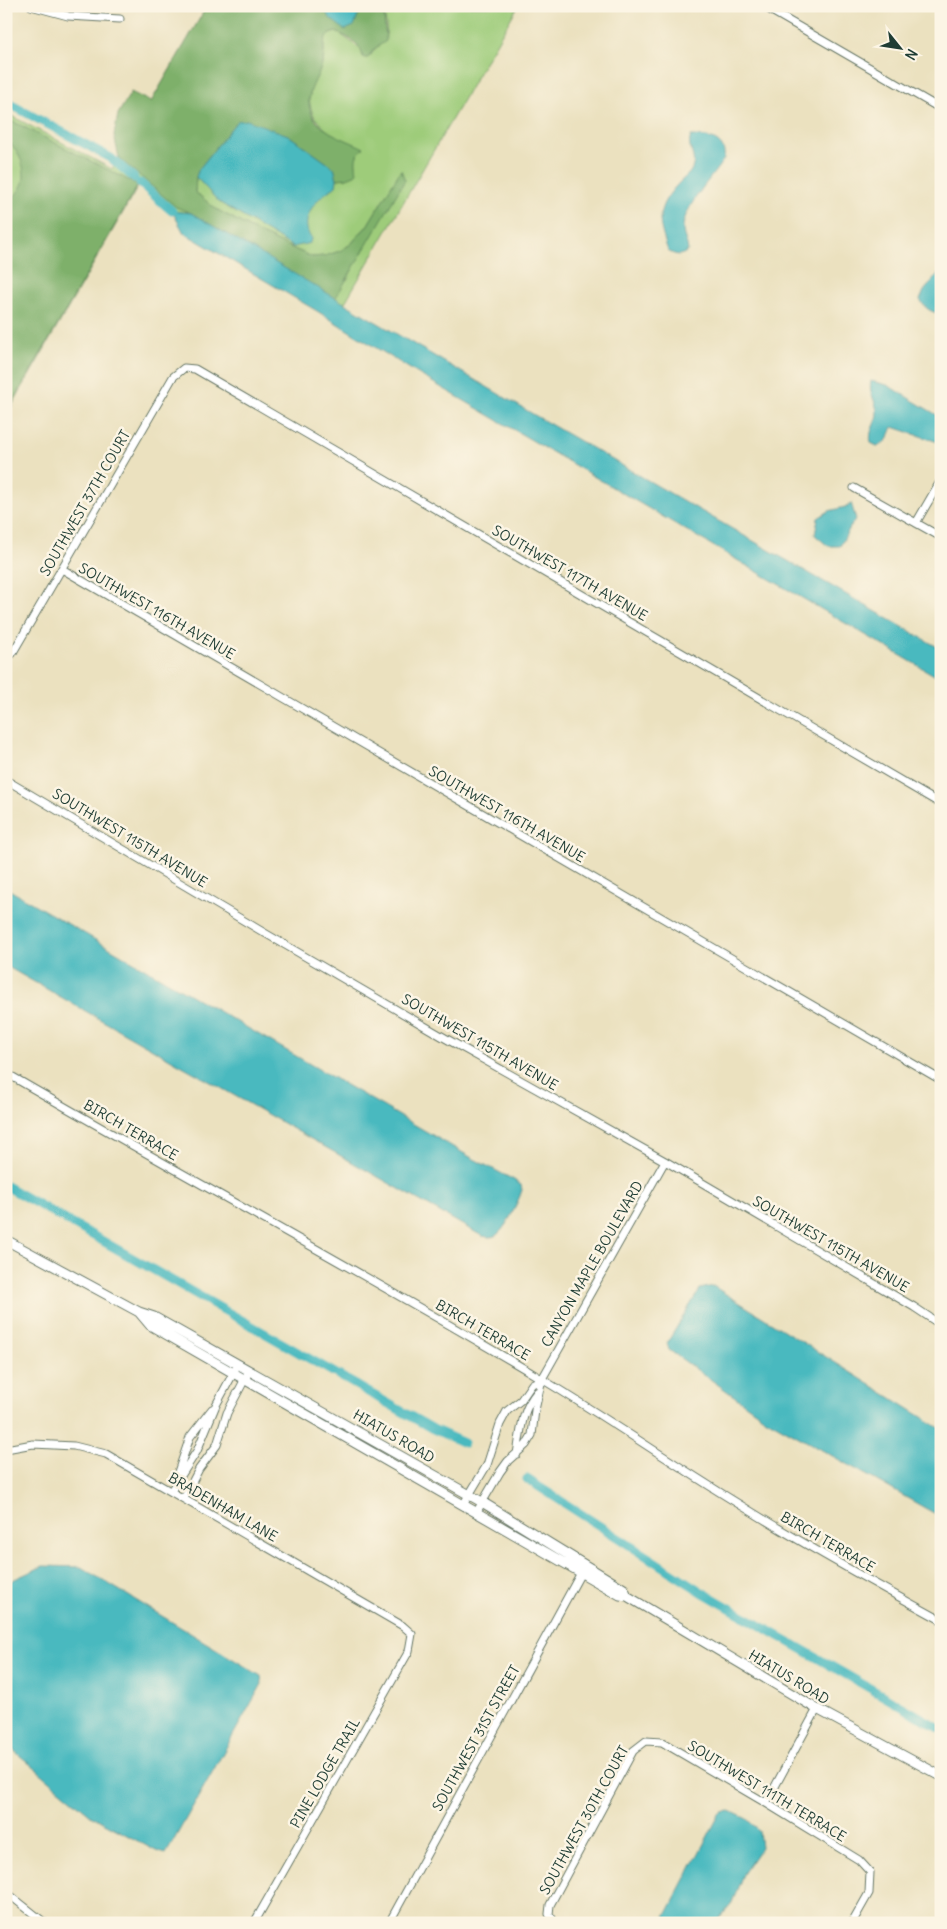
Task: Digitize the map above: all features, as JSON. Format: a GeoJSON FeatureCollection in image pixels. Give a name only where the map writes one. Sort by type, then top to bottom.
{"type":"FeatureCollection","features":[{"type":"Feature","properties":{"kind":"street"},"geometry":{"type":"LineString","coordinates":[[31,6],[68,16],[120,19]]}},
{"type":"Feature","properties":{"kind":"street"},"geometry":{"type":"LineString","coordinates":[[763,6],[941,109]]}},
{"type":"Feature","properties":{"kind":"street","name":"SOUTHWEST 37TH COURT"},"geometry":{"type":"LineString","coordinates":[[12,654],[173,377],[184,368]]}},
{"type":"Feature","properties":{"kind":"street","name":"SOUTHWEST 117TH AVENUE"},"geometry":{"type":"LineString","coordinates":[[184,368],[195,369],[941,804]]}},
{"type":"Feature","properties":{"kind":"street"},"geometry":{"type":"LineString","coordinates":[[916,523],[941,480]]}},
{"type":"Feature","properties":{"kind":"street"},"geometry":{"type":"LineString","coordinates":[[854,488],[941,537]]}},
{"type":"Feature","properties":{"kind":"street","name":"SOUTHWEST 116TH AVENUE"},"geometry":{"type":"LineString","coordinates":[[62,569],[941,1080]]}},
{"type":"Feature","properties":{"kind":"street","name":"SOUTHWEST 115TH AVENUE"},"geometry":{"type":"LineString","coordinates":[[6,780],[446,1038],[665,1161],[914,1307],[941,1325]]}},
{"type":"Feature","properties":{"kind":"street","name":"BIRCH TERRACE"},"geometry":{"type":"LineString","coordinates":[[6,1073],[118,1138],[350,1267],[542,1379],[613,1422],[664,1457],[753,1513],[941,1620]]}},
{"type":"Feature","properties":{"kind":"street","name":"CANYON MAPLE BOULEVARD"},"geometry":{"type":"LineString","coordinates":[[476,1513],[500,1472],[532,1435],[542,1379],[665,1161]]}},
{"type":"Feature","properties":{"kind":"street","name":"HIATUS ROAD"},"geometry":{"type":"LineString","coordinates":[[6,1240],[139,1312],[154,1317],[236,1368],[245,1379],[620,1596],[627,1596],[817,1709],[941,1776]]}},
{"type":"Feature","properties":{"kind":"street"},"geometry":{"type":"LineString","coordinates":[[171,1491],[198,1448],[216,1405],[236,1368]]}},
{"type":"Feature","properties":{"kind":"street","name":"HIATUS ROAD"},"geometry":{"type":"LineString","coordinates":[[236,1368],[250,1370],[482,1502],[624,1589],[627,1596]]}},
{"type":"Feature","properties":{"kind":"street"},"geometry":{"type":"LineString","coordinates":[[184,1498],[199,1469],[217,1445],[227,1413],[250,1370]]}},
{"type":"Feature","properties":{"kind":"street","name":"CANYON MAPLE BOULEVARD"},"geometry":{"type":"LineString","coordinates":[[463,1505],[487,1465],[500,1424],[507,1411],[521,1400],[532,1384],[542,1379]]}},
{"type":"Feature","properties":{"kind":"street","name":"CANYON MAPLE BOULEVARD"},"geometry":{"type":"LineString","coordinates":[[516,1455],[523,1416],[528,1403],[539,1390]]}},
{"type":"Feature","properties":{"kind":"street"},"geometry":{"type":"LineString","coordinates":[[171,1491],[190,1437],[200,1422],[216,1405]]}},
{"type":"Feature","properties":{"kind":"street"},"geometry":{"type":"LineString","coordinates":[[507,1411],[523,1416]]}},
{"type":"Feature","properties":{"kind":"street","name":"BRADENHAM LANE"},"geometry":{"type":"LineString","coordinates":[[6,1449],[32,1444],[74,1446],[106,1454],[403,1626],[412,1634]]}},
{"type":"Feature","properties":{"kind":"street"},"geometry":{"type":"LineString","coordinates":[[188,1444],[210,1455]]}},
{"type":"Feature","properties":{"kind":"street","name":"SOUTHWEST 31ST STREET"},"geometry":{"type":"LineString","coordinates":[[389,1923],[585,1564]]}},
{"type":"Feature","properties":{"kind":"street","name":"PINE LODGE TRAIL"},"geometry":{"type":"LineString","coordinates":[[254,1923],[409,1652],[412,1634]]}},
{"type":"Feature","properties":{"kind":"street"},"geometry":{"type":"LineString","coordinates":[[766,1803],[817,1709]]}},
{"type":"Feature","properties":{"kind":"street","name":"SOUTHWEST 111TH TERRACE"},"geometry":{"type":"LineString","coordinates":[[646,1741],[662,1742],[859,1860],[870,1872],[869,1892],[852,1923]]}},
{"type":"Feature","properties":{"kind":"street","name":"SOUTHWEST 30TH COURT"},"geometry":{"type":"LineString","coordinates":[[555,1923],[549,1914],[550,1905],[633,1751],[646,1741]]}},
{"type":"Feature","properties":{"kind":"street"},"geometry":{"type":"LineString","coordinates":[[6,1892],[45,1923]]}},
{"type":"Feature","properties":{"kind":"green space"},"geometry":{"type":"Polygon","coordinates":[[[207,6],[183,152],[193,202],[347,280],[401,170],[367,226],[351,244],[340,251],[325,256],[312,257],[263,235],[216,209],[195,192],[196,177],[219,202],[293,247],[310,238],[306,226],[312,207],[320,197],[336,186],[337,179],[347,178],[356,166],[355,159],[358,152],[322,125],[315,117],[311,108],[312,85],[320,70],[324,55],[324,43],[327,36],[336,32],[371,55],[386,35],[386,6],[518,6],[344,304],[191,213],[172,211],[140,183],[6,416],[6,113],[112,169],[207,6]]]}},
{"type":"Feature","properties":{"kind":"green space"},"geometry":{"type":"Polygon","coordinates":[[[207,6],[386,6],[384,15],[386,41],[374,49],[368,58],[364,58],[359,47],[346,37],[336,32],[327,36],[324,43],[321,68],[310,95],[310,110],[323,128],[364,148],[357,156],[357,174],[337,179],[334,168],[288,135],[237,121],[199,169],[196,177],[195,192],[216,209],[263,235],[312,257],[325,256],[340,251],[351,244],[367,226],[401,170],[405,180],[335,299],[191,213],[176,207],[119,158],[114,135],[118,114],[131,92],[151,102],[207,6]]]}},
{"type":"Feature","properties":{"kind":"green space"},"geometry":{"type":"Polygon","coordinates":[[[14,122],[138,185],[6,414],[6,206],[20,189],[24,177],[21,159],[6,140],[6,125],[14,122]]]}},
{"type":"Feature","properties":{"kind":"water"},"geometry":{"type":"Polygon","coordinates":[[[321,6],[357,6],[359,13],[354,26],[345,30],[331,19],[321,6]]]}},
{"type":"Feature","properties":{"kind":"water"},"geometry":{"type":"Polygon","coordinates":[[[247,120],[288,135],[334,168],[337,179],[336,186],[316,202],[307,219],[308,232],[311,238],[310,243],[293,247],[219,202],[196,177],[199,169],[237,121],[247,120]]]}},
{"type":"Feature","properties":{"kind":"water"},"geometry":{"type":"Polygon","coordinates":[[[691,136],[709,138],[719,143],[724,152],[724,159],[687,212],[683,229],[688,251],[681,255],[676,255],[668,251],[662,232],[660,216],[670,193],[692,169],[694,162],[690,144],[691,136]]]}},
{"type":"Feature","properties":{"kind":"water"},"geometry":{"type":"Polygon","coordinates":[[[172,211],[191,213],[543,420],[941,649],[941,679],[420,375],[317,311],[184,233],[172,211]]]}},
{"type":"Feature","properties":{"kind":"water"},"geometry":{"type":"Polygon","coordinates":[[[941,270],[941,313],[929,310],[920,300],[924,291],[941,270]]]}},
{"type":"Feature","properties":{"kind":"water"},"geometry":{"type":"Polygon","coordinates":[[[871,381],[887,385],[937,415],[941,421],[941,442],[893,427],[888,439],[884,443],[877,446],[871,443],[870,438],[877,412],[871,393],[871,381]]]}},
{"type":"Feature","properties":{"kind":"water"},"geometry":{"type":"Polygon","coordinates":[[[851,503],[856,519],[840,546],[828,546],[815,535],[818,518],[829,511],[849,506],[851,503]]]}},
{"type":"Feature","properties":{"kind":"water"},"geometry":{"type":"Polygon","coordinates":[[[6,888],[472,1158],[514,1180],[521,1185],[522,1190],[502,1230],[490,1237],[482,1236],[6,966],[6,888]]]}},
{"type":"Feature","properties":{"kind":"water"},"geometry":{"type":"Polygon","coordinates":[[[713,1286],[941,1429],[941,1517],[765,1418],[669,1350],[667,1343],[700,1289],[713,1286]]]}},
{"type":"Feature","properties":{"kind":"water"},"geometry":{"type":"Polygon","coordinates":[[[43,1566],[81,1567],[261,1676],[262,1684],[166,1854],[156,1851],[92,1816],[6,1744],[6,1583],[43,1566]]]}},
{"type":"Feature","properties":{"kind":"water"},"geometry":{"type":"Polygon","coordinates":[[[730,1811],[747,1819],[759,1831],[761,1847],[743,1874],[731,1905],[715,1923],[662,1923],[719,1815],[722,1812],[730,1811]]]}},
{"type":"Feature","properties":{"kind":"waterway"},"geometry":{"type":"LineString","coordinates":[[6,102],[111,158],[134,178]]}},
{"type":"Feature","properties":{"kind":"waterway"},"geometry":{"type":"LineString","coordinates":[[140,183],[172,211]]}},
{"type":"Feature","properties":{"kind":"waterway"},"geometry":{"type":"LineString","coordinates":[[6,1186],[433,1429],[464,1443]]}},
{"type":"Feature","properties":{"kind":"waterway"},"geometry":{"type":"LineString","coordinates":[[527,1479],[702,1592],[941,1729]]}}]}
